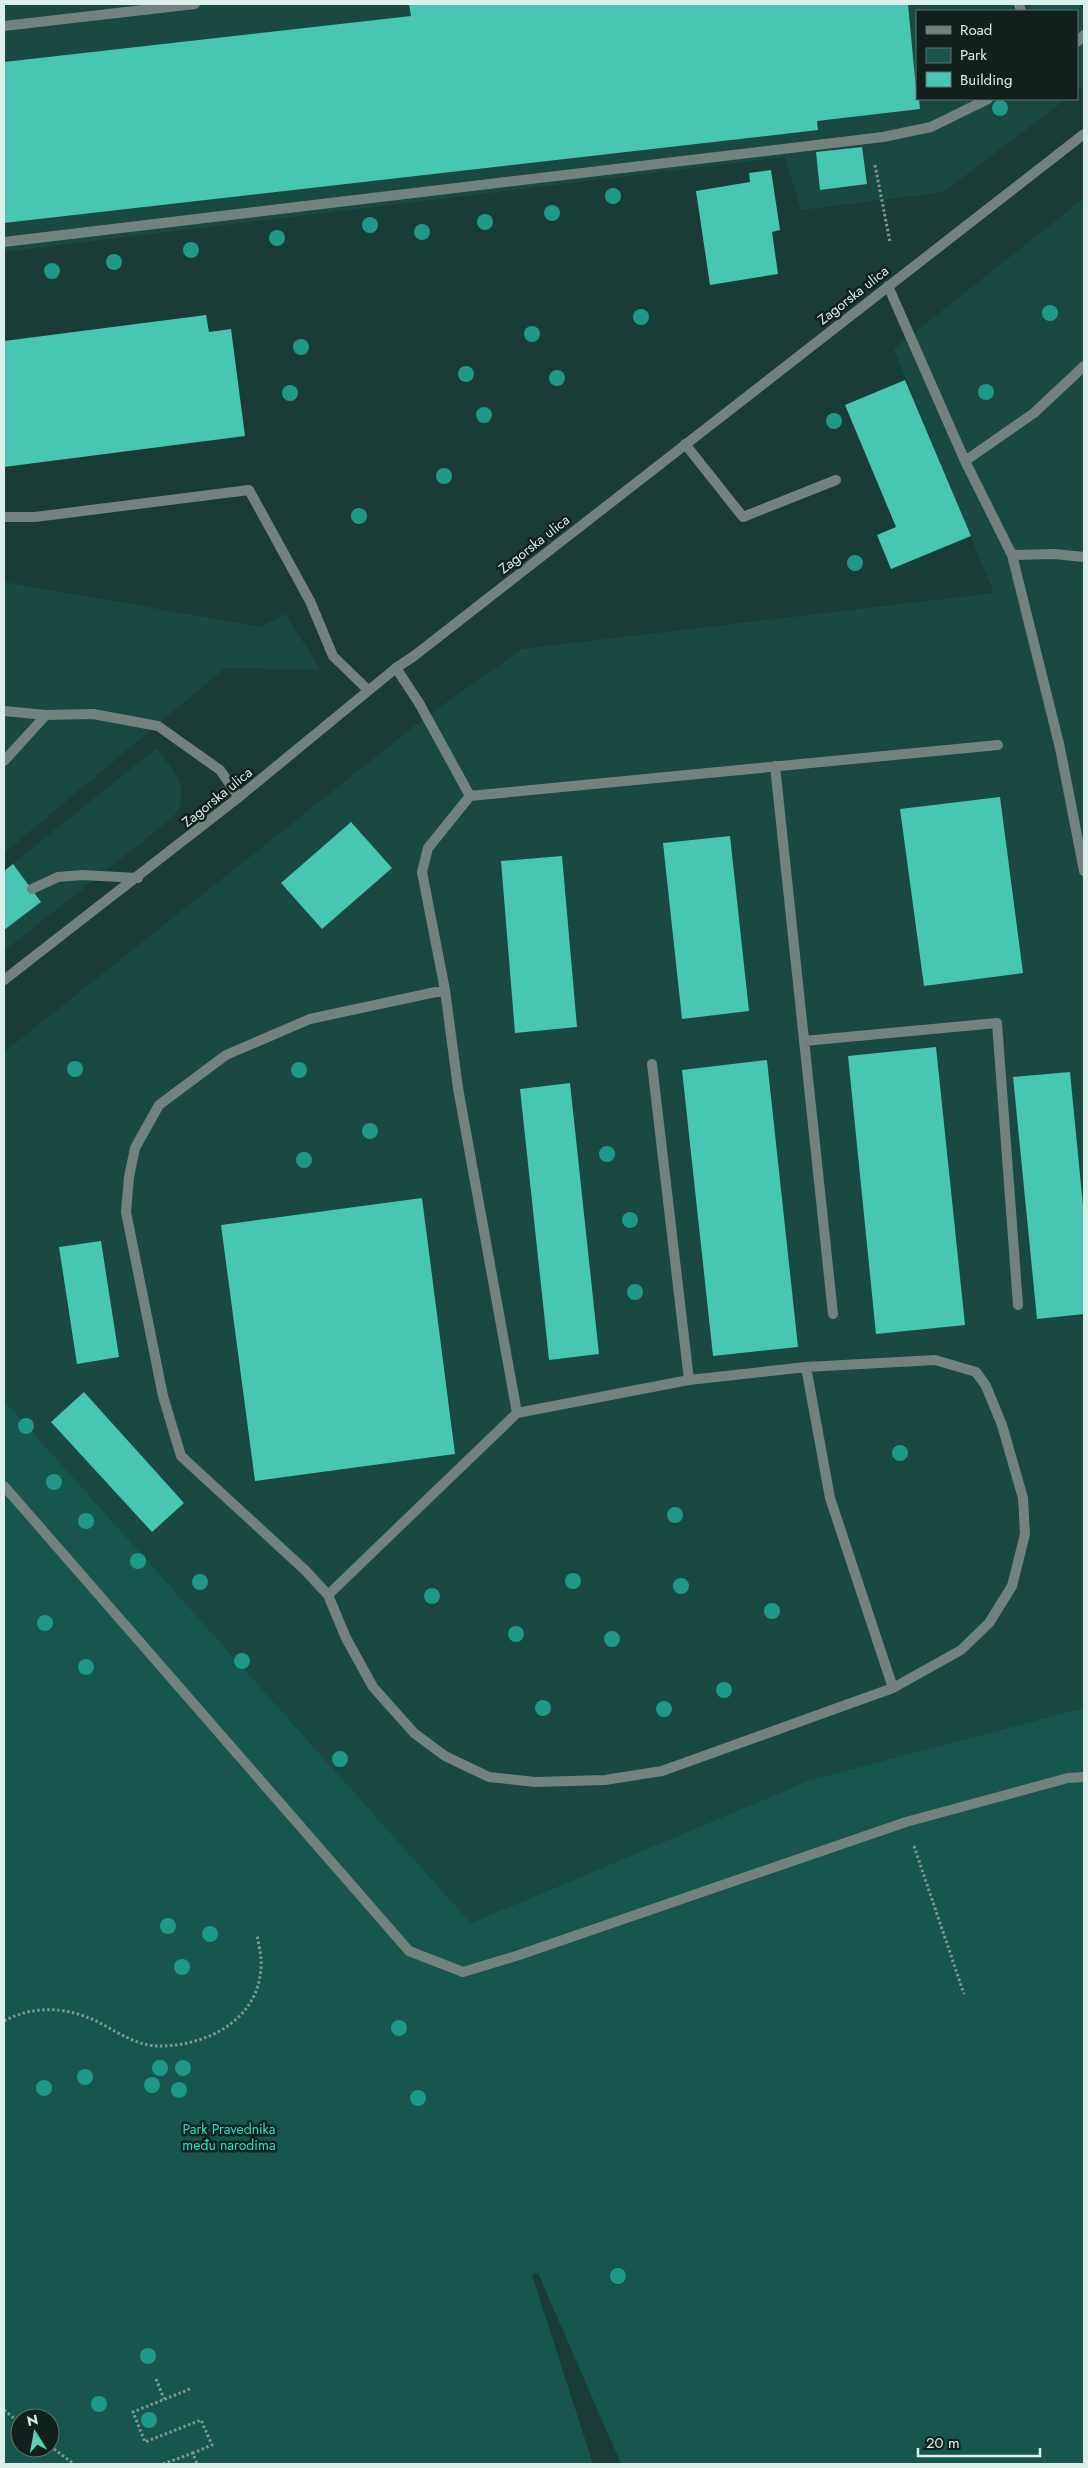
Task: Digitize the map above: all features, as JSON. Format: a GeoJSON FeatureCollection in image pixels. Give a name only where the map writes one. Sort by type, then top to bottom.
{"type":"FeatureCollection","features":[{"type":"Feature","properties":{"kind":"street"},"geometry":{"type":"LineString","coordinates":[[4,26],[195,4]]}},
{"type":"Feature","properties":{"kind":"street"},"geometry":{"type":"LineString","coordinates":[[4,242],[870,138],[931,127],[986,100]]}},
{"type":"Feature","properties":{"kind":"street","name":"Zagorska ulica"},"geometry":{"type":"LineString","coordinates":[[4,980],[138,878],[396,668],[414,656],[1084,134]]}},
{"type":"Feature","properties":{"kind":"street"},"geometry":{"type":"LineString","coordinates":[[888,286],[965,461],[1012,555],[1060,748],[1084,870]]}},
{"type":"Feature","properties":{"kind":"street"},"geometry":{"type":"LineString","coordinates":[[965,461],[1034,413],[1084,366]]}},
{"type":"Feature","properties":{"kind":"street"},"geometry":{"type":"LineString","coordinates":[[685,444],[743,517],[836,480]]}},
{"type":"Feature","properties":{"kind":"street"},"geometry":{"type":"LineString","coordinates":[[4,517],[35,517],[249,490],[310,601],[333,656],[368,690]]}},
{"type":"Feature","properties":{"kind":"street"},"geometry":{"type":"LineString","coordinates":[[1012,555],[1054,554],[1084,557]]}},
{"type":"Feature","properties":{"kind":"street"},"geometry":{"type":"LineString","coordinates":[[396,668],[419,703],[470,796]]}},
{"type":"Feature","properties":{"kind":"street"},"geometry":{"type":"LineString","coordinates":[[4,711],[46,716],[93,714],[158,726],[220,770],[239,797]]}},
{"type":"Feature","properties":{"kind":"street"},"geometry":{"type":"LineString","coordinates":[[4,761],[46,716]]}},
{"type":"Feature","properties":{"kind":"street"},"geometry":{"type":"LineString","coordinates":[[517,1413],[458,1088],[445,990],[422,872],[428,848],[470,796],[998,745]]}},
{"type":"Feature","properties":{"kind":"street"},"geometry":{"type":"LineString","coordinates":[[775,766],[833,1314]]}},
{"type":"Feature","properties":{"kind":"street"},"geometry":{"type":"LineString","coordinates":[[32,889],[58,877],[82,875],[138,878]]}},
{"type":"Feature","properties":{"kind":"street"},"geometry":{"type":"LineString","coordinates":[[328,1596],[517,1413],[689,1380],[806,1367],[935,1360],[976,1372],[986,1386],[1002,1425],[1023,1498],[1025,1534],[1012,1586],[989,1623],[961,1650],[894,1688],[662,1772],[605,1780],[535,1782],[490,1777],[445,1756],[414,1733],[373,1687],[346,1638],[328,1596],[306,1571],[181,1456],[163,1396],[126,1212],[129,1177],[135,1148],[160,1105],[226,1055],[310,1019],[445,990]]}},
{"type":"Feature","properties":{"kind":"street"},"geometry":{"type":"LineString","coordinates":[[804,1041],[997,1023],[1018,1305]]}},
{"type":"Feature","properties":{"kind":"street"},"geometry":{"type":"LineString","coordinates":[[652,1064],[689,1380]]}},
{"type":"Feature","properties":{"kind":"street"},"geometry":{"type":"LineString","coordinates":[[806,1367],[830,1498],[894,1688]]}},
{"type":"Feature","properties":{"kind":"street"},"geometry":{"type":"LineString","coordinates":[[4,1486],[409,1951],[463,1972],[516,1956],[906,1822],[1068,1778],[1084,1777]]}},
{"type":"Feature","properties":{"kind":"path"},"geometry":{"type":"LineString","coordinates":[[870,138],[890,242]]}},
{"type":"Feature","properties":{"kind":"path"},"geometry":{"type":"LineString","coordinates":[[906,1822],[964,1994]]}},
{"type":"Feature","properties":{"kind":"path"},"geometry":{"type":"LineString","coordinates":[[4,2020],[17,2014],[37,2009],[55,2010],[101,2023],[123,2036],[158,2046],[200,2041],[221,2032],[237,2020],[248,2008],[261,1972],[257,1935]]}},
{"type":"Feature","properties":{"kind":"path"},"geometry":{"type":"LineString","coordinates":[[156,2380],[164,2399]]}},
{"type":"Feature","properties":{"kind":"path"},"geometry":{"type":"LineString","coordinates":[[163,2464],[212,2445],[201,2420],[145,2442],[132,2412],[190,2389]]}},
{"type":"Feature","properties":{"kind":"path"},"geometry":{"type":"LineString","coordinates":[[193,2453],[198,2464]]}},
{"type":"Feature","properties":{"kind":"path"},"geometry":{"type":"LineString","coordinates":[[60,2454],[74,2464]]}},
{"type":"Feature","properties":{"kind":"shaded area"},"geometry":{"type":"Polygon","coordinates":[[[4,4],[1084,4],[1084,85],[1078,89],[1078,10],[916,10],[916,100],[1065,100],[944,192],[801,210],[785,157],[4,252],[4,4]]]}},
{"type":"Feature","properties":{"kind":"shaded area"},"geometry":{"type":"Polygon","coordinates":[[[1084,198],[1084,1708],[810,1780],[471,1923],[4,1400],[4,1052],[426,717],[522,649],[994,593],[894,349],[1084,198]]]}},
{"type":"Feature","properties":{"kind":"shaded area"},"geometry":{"type":"Polygon","coordinates":[[[4,582],[261,627],[285,614],[321,670],[225,668],[4,853],[4,582]]]}},
{"type":"Feature","properties":{"kind":"shaded area"},"geometry":{"type":"Polygon","coordinates":[[[157,748],[179,779],[181,799],[178,811],[172,818],[4,951],[4,871],[157,748]]]}},
{"type":"Feature","properties":{"kind":"green space"},"geometry":{"type":"Polygon","coordinates":[[[1030,4],[1084,4],[1077,10],[1032,10],[1030,4]]]}},
{"type":"Feature","properties":{"kind":"green space","name":"Park Pravednika među narodima"},"geometry":{"type":"Polygon","coordinates":[[[4,1400],[471,1923],[810,1780],[1084,1708],[1084,2464],[621,2464],[538,2273],[532,2275],[593,2464],[4,2464],[4,1400]]]}},
{"type":"Feature","properties":{"kind":"building"},"geometry":{"type":"Polygon","coordinates":[[[409,4],[908,4],[916,100],[919,100],[920,109],[817,121],[818,130],[4,223],[4,62],[411,16],[409,4]]]}},
{"type":"Feature","properties":{"kind":"building"},"geometry":{"type":"Polygon","coordinates":[[[862,147],[867,184],[820,190],[816,152],[862,147]]]}},
{"type":"Feature","properties":{"kind":"building"},"geometry":{"type":"Polygon","coordinates":[[[771,170],[780,230],[772,232],[778,274],[710,285],[696,191],[750,182],[749,173],[771,170]]]}},
{"type":"Feature","properties":{"kind":"building"},"geometry":{"type":"Polygon","coordinates":[[[206,315],[209,332],[231,329],[245,436],[4,467],[4,341],[206,315]]]}},
{"type":"Feature","properties":{"kind":"building"},"geometry":{"type":"Polygon","coordinates":[[[905,380],[971,536],[891,569],[877,535],[896,527],[845,405],[905,380]]]}},
{"type":"Feature","properties":{"kind":"building"},"geometry":{"type":"Polygon","coordinates":[[[1000,797],[1023,973],[924,986],[900,809],[1000,797]]]}},
{"type":"Feature","properties":{"kind":"building"},"geometry":{"type":"Polygon","coordinates":[[[351,822],[392,868],[322,929],[281,883],[351,822]]]}},
{"type":"Feature","properties":{"kind":"building"},"geometry":{"type":"Polygon","coordinates":[[[730,836],[749,1011],[682,1019],[663,843],[730,836]]]}},
{"type":"Feature","properties":{"kind":"building"},"geometry":{"type":"Polygon","coordinates":[[[562,856],[577,1027],[515,1033],[501,861],[562,856]]]}},
{"type":"Feature","properties":{"kind":"building"},"geometry":{"type":"Polygon","coordinates":[[[13,864],[41,902],[4,930],[4,871],[13,864]]]}},
{"type":"Feature","properties":{"kind":"building"},"geometry":{"type":"Polygon","coordinates":[[[936,1047],[965,1325],[876,1334],[848,1056],[936,1047]]]}},
{"type":"Feature","properties":{"kind":"building"},"geometry":{"type":"Polygon","coordinates":[[[767,1060],[798,1347],[713,1356],[682,1070],[767,1060]]]}},
{"type":"Feature","properties":{"kind":"building"},"geometry":{"type":"Polygon","coordinates":[[[1070,1072],[1084,1216],[1084,1314],[1037,1319],[1013,1077],[1070,1072]]]}},
{"type":"Feature","properties":{"kind":"building"},"geometry":{"type":"Polygon","coordinates":[[[570,1083],[599,1354],[549,1360],[520,1089],[570,1083]]]}},
{"type":"Feature","properties":{"kind":"building"},"geometry":{"type":"Polygon","coordinates":[[[422,1198],[455,1454],[255,1481],[221,1225],[422,1198]]]}},
{"type":"Feature","properties":{"kind":"building"},"geometry":{"type":"Polygon","coordinates":[[[101,1241],[119,1357],[77,1364],[59,1247],[101,1241]]]}},
{"type":"Feature","properties":{"kind":"building"},"geometry":{"type":"Polygon","coordinates":[[[84,1392],[184,1503],[152,1532],[51,1422],[84,1392]]]}}]}
